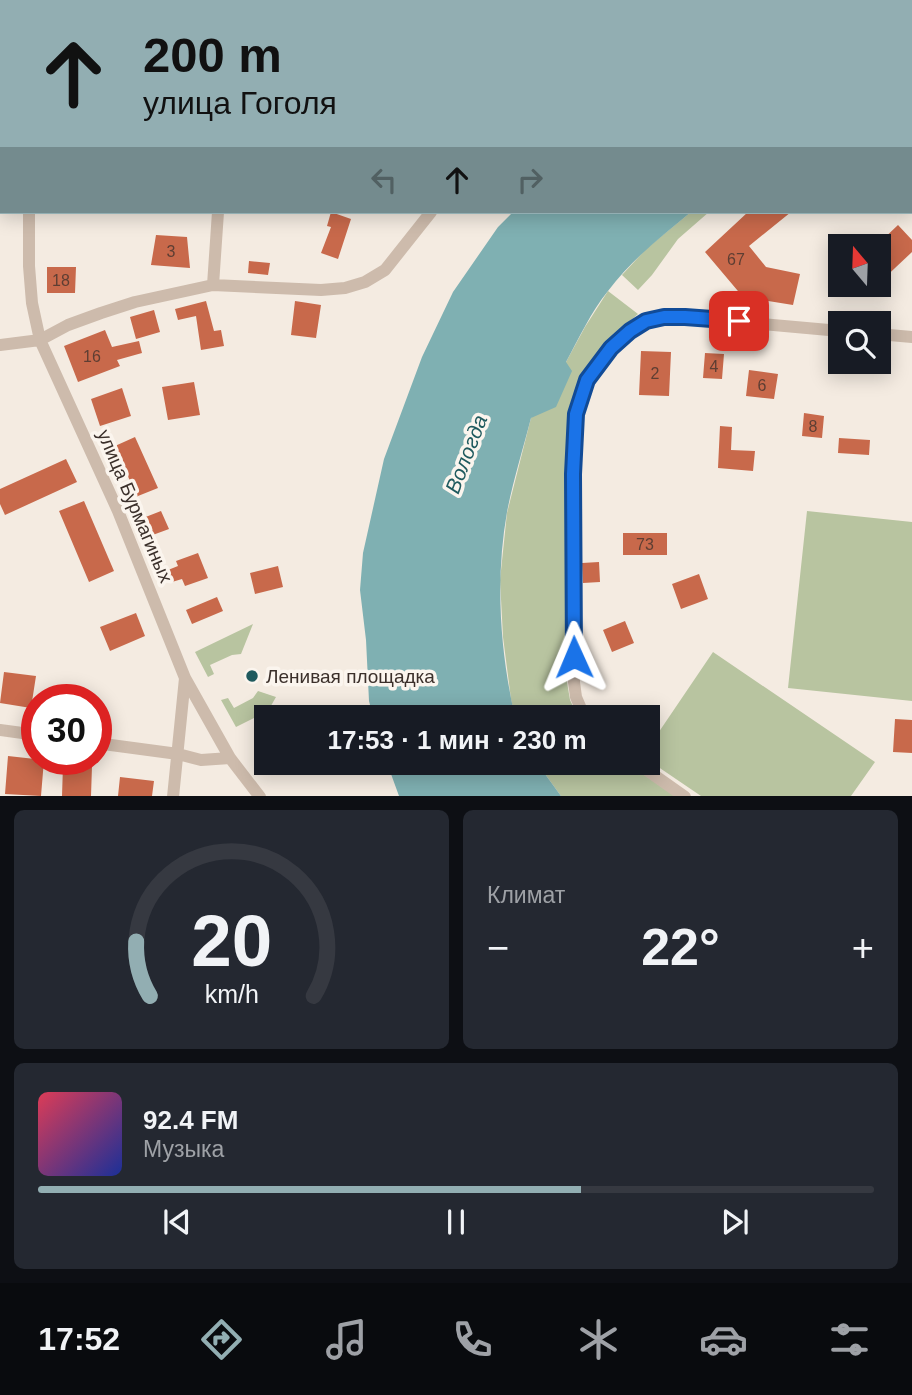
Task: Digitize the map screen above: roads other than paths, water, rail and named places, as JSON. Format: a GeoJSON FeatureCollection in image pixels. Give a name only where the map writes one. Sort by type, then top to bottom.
{"type":"FeatureCollection","features":[{"type":"Feature","properties":{"kind":"street","name":"улица Бурмагиных"},"geometry":{"type":"LineString","coordinates":[[29,214],[32,303],[40,340],[118,511],[185,678],[230,758],[260,796]]}},
{"type":"Feature","properties":{"kind":"street"},"geometry":{"type":"LineString","coordinates":[[213,285],[218,214]]}},
{"type":"Feature","properties":{"kind":"street"},"geometry":{"type":"LineString","coordinates":[[0,345],[40,340],[68,325],[135,302],[213,285],[321,290],[345,288],[365,282],[385,270],[429,214]]}},
{"type":"Feature","properties":{"kind":"street"},"geometry":{"type":"LineString","coordinates":[[579,705],[574,682],[573,474],[576,414],[587,380],[611,348],[630,331],[646,321],[664,317],[828,330]]}},
{"type":"Feature","properties":{"kind":"street"},"geometry":{"type":"LineString","coordinates":[[891,335],[912,337]]}},
{"type":"Feature","properties":{"kind":"street"},"geometry":{"type":"LineString","coordinates":[[173,796],[185,678]]}},
{"type":"Feature","properties":{"kind":"street"},"geometry":{"type":"LineString","coordinates":[[0,730],[21,733]]}},
{"type":"Feature","properties":{"kind":"street"},"geometry":{"type":"LineString","coordinates":[[112,745],[178,754],[201,760],[230,758]]}},
{"type":"Feature","properties":{"kind":"street"},"geometry":{"type":"LineString","coordinates":[[654,775],[685,796]]}},
{"type":"Feature","properties":{"kind":"water","name":"Вологда"},"geometry":{"type":"Polygon","coordinates":[[[511,214],[689,214],[637,259],[608,291],[566,362],[572,371],[556,407],[531,418],[507,512],[501,563],[503,641],[513,705],[370,705],[360,590],[363,553],[384,459],[422,357],[453,292],[498,227],[511,214]]]}},
{"type":"Feature","properties":{"kind":"water"},"geometry":{"type":"Polygon","coordinates":[[[391,775],[546,775],[561,796],[399,796],[391,775]]]}},
{"type":"Feature","properties":{"kind":"place","name":"Ленивая площадка"},"geometry":{"type":"Point","coordinates":[252,676]}}]}
